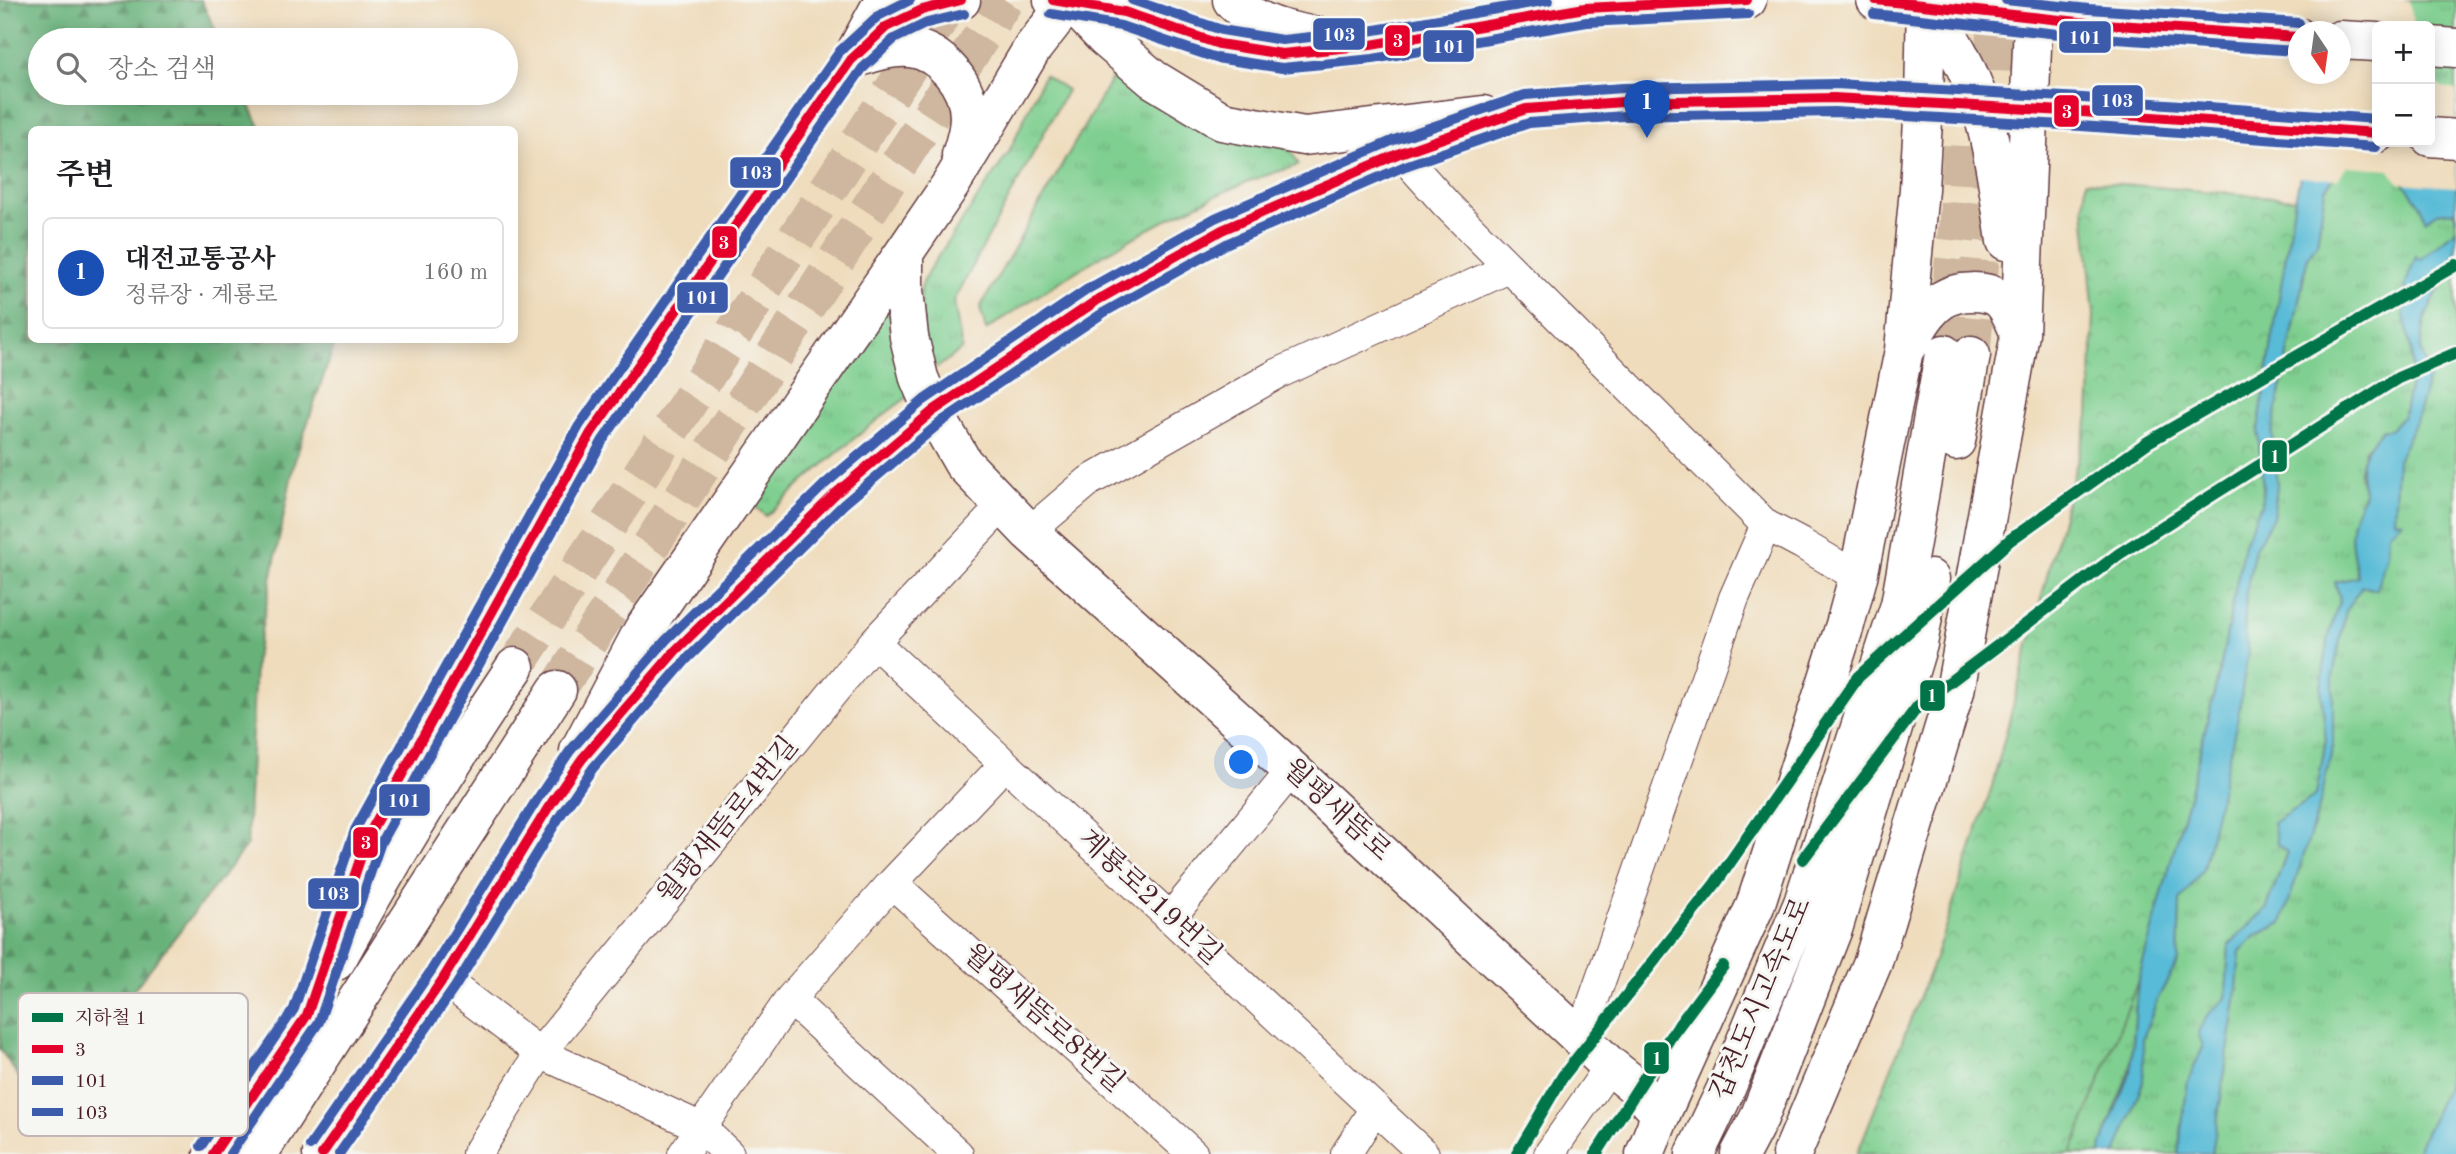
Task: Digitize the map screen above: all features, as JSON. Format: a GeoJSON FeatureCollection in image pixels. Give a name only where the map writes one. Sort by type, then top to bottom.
{"type":"FeatureCollection","features":[{"type":"Feature","properties":{"kind":"main road"},"geometry":{"type":"LineString","coordinates":[[865,56],[884,0]]}},
{"type":"Feature","properties":{"kind":"main road"},"geometry":{"type":"LineString","coordinates":[[307,1015],[368,836],[591,433],[886,27],[922,10],[961,0]]}},
{"type":"Feature","properties":{"kind":"main road"},"geometry":{"type":"LineString","coordinates":[[1065,0],[1124,12],[1219,44],[1282,54],[1371,45],[1585,8],[1746,0]]}},
{"type":"Feature","properties":{"kind":"main road"},"geometry":{"type":"LineString","coordinates":[[1065,0],[1153,79],[1222,121],[1304,136],[1526,109],[1623,102],[1821,98],[2082,112],[2372,133]]}},
{"type":"Feature","properties":{"kind":"main road"},"geometry":{"type":"LineString","coordinates":[[548,808],[643,630],[951,184],[1032,49],[1065,0]]}},
{"type":"Feature","properties":{"kind":"main road"},"geometry":{"type":"LineString","coordinates":[[1232,0],[1241,10],[1291,32],[1371,45]]}},
{"type":"Feature","properties":{"kind":"main road"},"geometry":{"type":"LineString","coordinates":[[1877,0],[2034,8],[2088,23],[2288,36]]}},
{"type":"Feature","properties":{"kind":"main road"},"geometry":{"type":"LineString","coordinates":[[1645,1154],[1755,906],[1858,577],[1904,351],[1924,103],[1926,3]]}},
{"type":"Feature","properties":{"kind":"main road"},"geometry":{"type":"LineString","coordinates":[[1926,3],[1952,41],[1980,101],[1995,165],[2020,334]]}},
{"type":"Feature","properties":{"kind":"main road"},"geometry":{"type":"LineString","coordinates":[[1792,1154],[1873,962],[1955,691],[2020,334],[2034,8]]}},
{"type":"Feature","properties":{"kind":"main road"},"geometry":{"type":"LineString","coordinates":[[2351,41],[2372,43]]}},
{"type":"Feature","properties":{"kind":"main road"},"geometry":{"type":"LineString","coordinates":[[2435,46],[2456,48]]}},
{"type":"Feature","properties":{"kind":"main road"},"geometry":{"type":"LineString","coordinates":[[865,56],[910,48],[928,54],[958,80],[968,104],[969,120],[951,184]]}},
{"type":"Feature","properties":{"kind":"main road"},"geometry":{"type":"LineString","coordinates":[[322,1154],[443,979],[548,808],[582,759],[676,650],[835,494],[933,411],[1096,301],[1222,230],[1400,153],[1526,109]]}},
{"type":"Feature","properties":{"kind":"main road"},"geometry":{"type":"LineString","coordinates":[[2435,137],[2456,139]]}},
{"type":"Feature","properties":{"kind":"main road","name":"월평새뜸로"},"geometry":{"type":"LineString","coordinates":[[904,253],[904,290],[909,337],[919,378],[933,411],[963,463],[1029,532],[1581,1036],[1661,1114]]}},
{"type":"Feature","properties":{"kind":"main road"},"geometry":{"type":"LineString","coordinates":[[1904,351],[1927,314],[1943,299],[1963,293],[1982,293],[1999,299],[2008,309],[2020,334]]}},
{"type":"Feature","properties":{"kind":"main road","name":"갑천도시고속도로"},"geometry":{"type":"LineString","coordinates":[[1695,1154],[1726,1091],[1803,903],[1900,605],[1958,354],[1918,644],[1834,926],[1759,1118],[1740,1154]]}},
{"type":"Feature","properties":{"kind":"main road"},"geometry":{"type":"LineString","coordinates":[[248,1102],[307,1015],[369,900],[453,760],[515,667]]}},
{"type":"Feature","properties":{"kind":"main road"},"geometry":{"type":"LineString","coordinates":[[258,1154],[557,691]]}},
{"type":"Feature","properties":{"kind":"main road"},"geometry":{"type":"LineString","coordinates":[[213,1154],[225,1136]]}},
{"type":"Feature","properties":{"kind":"street"},"geometry":{"type":"LineString","coordinates":[[1400,153],[1509,268],[1766,525],[1858,577]]}},
{"type":"Feature","properties":{"kind":"street"},"geometry":{"type":"LineString","coordinates":[[1029,532],[1089,481],[1277,374],[1509,268]]}},
{"type":"Feature","properties":{"kind":"street","name":"월평새뜸로4번길"},"geometry":{"type":"LineString","coordinates":[[477,1154],[540,1053],[874,642],[1002,506]]}},
{"type":"Feature","properties":{"kind":"street"},"geometry":{"type":"LineString","coordinates":[[1581,1036],[1734,598],[1766,525]]}},
{"type":"Feature","properties":{"kind":"street","name":"계룡로219번길"},"geometry":{"type":"LineString","coordinates":[[874,642],[1424,1154]]}},
{"type":"Feature","properties":{"kind":"street"},"geometry":{"type":"LineString","coordinates":[[683,1154],[790,999],[892,883],[1005,764]]}},
{"type":"Feature","properties":{"kind":"street"},"geometry":{"type":"LineString","coordinates":[[1170,918],[1292,770]]}},
{"type":"Feature","properties":{"kind":"street","name":"월평새뜸로8번길"},"geometry":{"type":"LineString","coordinates":[[892,883],[1194,1154]]}},
{"type":"Feature","properties":{"kind":"street"},"geometry":{"type":"LineString","coordinates":[[443,979],[540,1053],[700,1127],[729,1154]]}},
{"type":"Feature","properties":{"kind":"street"},"geometry":{"type":"LineString","coordinates":[[790,999],[958,1154]]}},
{"type":"Feature","properties":{"kind":"street"},"geometry":{"type":"LineString","coordinates":[[1549,1154],[1611,1066]]}},
{"type":"Feature","properties":{"kind":"street"},"geometry":{"type":"LineString","coordinates":[[1346,1154],[1375,1108]]}},
{"type":"Feature","properties":{"kind":"green space"},"geometry":{"type":"Polygon","coordinates":[[[0,0],[201,0],[214,28],[28,28],[28,105],[250,105],[260,126],[28,126],[28,343],[335,343],[294,463],[255,662],[247,845],[129,993],[18,993],[18,1076],[0,1049],[0,0]]]}},
{"type":"Feature","properties":{"kind":"green space"},"geometry":{"type":"Polygon","coordinates":[[[2405,0],[2456,0],[2456,94],[2435,88],[2435,21],[2409,21],[2405,0]]]}},
{"type":"Feature","properties":{"kind":"green space"},"geometry":{"type":"Polygon","coordinates":[[[1120,64],[1291,151],[1299,165],[1245,183],[1172,217],[1077,271],[986,330],[980,308],[1120,64]]]}},
{"type":"Feature","properties":{"kind":"green space"},"geometry":{"type":"Polygon","coordinates":[[[1044,75],[1067,90],[954,301],[962,349],[938,367],[927,365],[920,290],[928,271],[1009,152],[1044,75]]]}},
{"type":"Feature","properties":{"kind":"green space"},"geometry":{"type":"Polygon","coordinates":[[[2345,163],[2391,165],[2421,206],[2425,219],[2437,213],[2455,211],[2456,230],[2420,260],[2416,257],[2404,315],[2411,348],[2412,375],[2403,417],[2365,449],[2359,474],[2365,494],[2355,515],[2351,535],[2358,578],[2335,582],[2340,598],[2329,636],[2321,687],[2326,741],[2316,795],[2273,823],[2287,851],[2267,908],[2229,945],[2226,998],[2207,1016],[2203,1047],[2188,1081],[2178,1154],[2116,1154],[2143,1081],[2143,1038],[2158,998],[2178,961],[2180,901],[2203,869],[2248,652],[2244,632],[2246,593],[2255,548],[2273,517],[2277,486],[2272,433],[2308,256],[2317,243],[2325,189],[2345,163]]]}},
{"type":"Feature","properties":{"kind":"green space"},"geometry":{"type":"Polygon","coordinates":[[[2086,181],[2295,199],[2258,430],[2263,488],[2261,505],[2244,543],[2221,665],[2190,792],[2138,981],[2071,1154],[1857,1154],[1935,958],[1992,786],[2089,416],[2094,315],[2084,208],[2086,181]]]}},
{"type":"Feature","properties":{"kind":"green space"},"geometry":{"type":"Polygon","coordinates":[[[2456,251],[2456,1021],[2447,1087],[2415,1154],[2212,1154],[2236,1000],[2240,951],[2257,935],[2282,923],[2333,746],[2333,676],[2346,610],[2362,586],[2376,590],[2387,555],[2388,533],[2401,521],[2394,520],[2397,460],[2416,421],[2430,374],[2420,350],[2425,318],[2456,251]]]}},
{"type":"Feature","properties":{"kind":"green space"},"geometry":{"type":"Polygon","coordinates":[[[896,312],[909,396],[836,454],[766,516],[752,504],[879,315],[896,312]]]}},
{"type":"Feature","properties":{"kind":"green space"},"geometry":{"type":"Polygon","coordinates":[[[2138,981],[2131,1065],[2102,1144],[2101,1154],[2071,1154],[2138,981]]]}},
{"type":"Feature","properties":{"kind":"water"},"geometry":{"type":"Polygon","coordinates":[[[2372,32],[2372,147],[2435,147],[2435,133],[2456,94],[2456,220],[2454,211],[2437,213],[2425,220],[2421,206],[2390,165],[2345,163],[2325,189],[2317,243],[2308,256],[2272,433],[2277,486],[2273,517],[2255,548],[2246,593],[2244,632],[2248,652],[2238,717],[2203,869],[2180,901],[2178,961],[2158,998],[2143,1038],[2143,1081],[2116,1154],[2101,1154],[2102,1144],[2131,1069],[2138,981],[2190,792],[2221,665],[2244,543],[2261,505],[2263,488],[2258,430],[2295,199],[2321,84],[2351,84],[2351,60],[2372,32]]]}},
{"type":"Feature","properties":{"kind":"water"},"geometry":{"type":"Polygon","coordinates":[[[2456,230],[2456,251],[2425,318],[2420,350],[2430,374],[2416,421],[2397,460],[2394,520],[2402,521],[2388,533],[2387,555],[2376,590],[2362,586],[2346,610],[2333,676],[2333,746],[2319,807],[2282,923],[2257,935],[2240,951],[2236,1000],[2212,1154],[2178,1154],[2188,1081],[2203,1047],[2198,1032],[2207,1016],[2226,998],[2229,945],[2267,908],[2287,852],[2277,844],[2273,823],[2316,795],[2326,741],[2321,687],[2329,636],[2340,598],[2335,582],[2358,577],[2351,534],[2355,515],[2365,494],[2361,466],[2370,444],[2383,429],[2391,429],[2403,416],[2412,375],[2411,348],[2404,315],[2406,283],[2416,256],[2420,260],[2456,230]]]}},
{"type":"Feature","properties":{"kind":"water"},"geometry":{"type":"Polygon","coordinates":[[[2456,1021],[2456,1154],[2415,1154],[2447,1087],[2456,1021]]]}},
{"type":"Feature","properties":{"kind":"pier"},"geometry":{"type":"Polygon","coordinates":[[[2336,0],[2409,0],[2413,21],[2372,21],[2372,147],[2435,147],[2435,85],[2456,90],[2456,187],[2399,183],[2389,169],[2347,166],[2337,179],[2296,177],[2317,84],[2351,84],[2351,21],[2331,21],[2336,0]]]}},
{"type":"Feature","properties":{"kind":"tunnel"},"geometry":{"type":"LineString","coordinates":[[515,667],[952,0]]}},
{"type":"Feature","properties":{"kind":"tunnel"},"geometry":{"type":"LineString","coordinates":[[557,690],[1005,0]]}},
{"type":"Feature","properties":{"kind":"tunnel"},"geometry":{"type":"LineString","coordinates":[[1971,355],[1991,153],[1996,0]]}},
{"type":"Feature","properties":{"kind":"tunnel"},"geometry":{"type":"LineString","coordinates":[[1944,354],[1958,220],[1965,72]]}},
{"type":"Feature","properties":{"kind":"metro line","name":"1"},"geometry":{"type":"LineString","coordinates":[[1517,1154],[1563,1076],[1715,884],[1858,677],[2010,540],[2148,442],[2456,265]]}},
{"type":"Feature","properties":{"kind":"metro line","name":"1"},"geometry":{"type":"LineString","coordinates":[[1803,859],[1918,706],[2119,554],[2398,378],[2456,353]]}},
{"type":"Feature","properties":{"kind":"metro line","name":"1"},"geometry":{"type":"LineString","coordinates":[[1596,1154],[1671,1036],[1723,966]]}},
{"type":"Feature","properties":{"kind":"transit line","name":"103"},"geometry":{"type":"LineString","coordinates":[[248,1077],[294,1009],[355,830],[579,426],[840,51],[878,16],[910,0]]}},
{"type":"Feature","properties":{"kind":"transit line","name":"3"},"geometry":{"type":"LineString","coordinates":[[248,1102],[307,1015],[368,836],[591,433],[851,60],[886,27],[922,10],[961,0]]}},
{"type":"Feature","properties":{"kind":"transit line","name":"3"},"geometry":{"type":"LineString","coordinates":[[1053,0],[1124,12],[1219,44],[1282,54],[1371,45],[1585,8],[1747,0]]}},
{"type":"Feature","properties":{"kind":"transit line","name":"103"},"geometry":{"type":"LineString","coordinates":[[1132,0],[1222,30],[1282,40],[1369,31],[1549,0]]}},
{"type":"Feature","properties":{"kind":"transit line","name":"3"},"geometry":{"type":"LineString","coordinates":[[1876,0],[2088,23],[2288,36]]}},
{"type":"Feature","properties":{"kind":"transit line","name":"103"},"geometry":{"type":"LineString","coordinates":[[2006,0],[2089,9],[2288,22]]}},
{"type":"Feature","properties":{"kind":"transit line","name":"101"},"geometry":{"type":"LineString","coordinates":[[248,1127],[319,1022],[381,842],[603,440],[862,69],[894,39],[927,23],[964,14]]}},
{"type":"Feature","properties":{"kind":"transit line","name":"101"},"geometry":{"type":"LineString","coordinates":[[1051,14],[1121,26],[1216,58],[1282,68],[1373,59],[1587,22],[1748,14]]}},
{"type":"Feature","properties":{"kind":"transit line","name":"101"},"geometry":{"type":"LineString","coordinates":[[1874,14],[2086,37],[2288,50]]}},
{"type":"Feature","properties":{"kind":"transit line","name":"103"},"geometry":{"type":"LineString","coordinates":[[310,1146],[431,971],[570,751],[666,640],[825,484],[924,400],[1088,289],[1215,218],[1394,140],[1525,95],[1623,88],[1835,84],[2372,119]]}},
{"type":"Feature","properties":{"kind":"transit line","name":"3"},"geometry":{"type":"LineString","coordinates":[[322,1154],[443,979],[548,808],[582,759],[676,650],[835,494],[933,411],[1096,301],[1222,230],[1400,153],[1526,109],[1623,102],[1834,98],[2372,133]]}},
{"type":"Feature","properties":{"kind":"transit line","name":"101"},"geometry":{"type":"LineString","coordinates":[[339,1154],[455,987],[560,816],[593,768],[686,660],[844,504],[941,422],[1103,313],[1228,243],[1405,166],[1529,123],[1624,116],[1834,112],[2372,147]]}},
{"type":"Feature","properties":{"kind":"transit line","name":"103"},"geometry":{"type":"LineString","coordinates":[[201,1146],[208,1136]]}},
{"type":"Feature","properties":{"kind":"transit line","name":"3"},"geometry":{"type":"LineString","coordinates":[[213,1154],[225,1136]]}},
{"type":"Feature","properties":{"kind":"transit line","name":"101"},"geometry":{"type":"LineString","coordinates":[[230,1154],[242,1136]]}},
{"type":"Feature","properties":{"kind":"place","name":"대전교통공사"},"geometry":{"type":"Point","coordinates":[1647,138]}}]}
